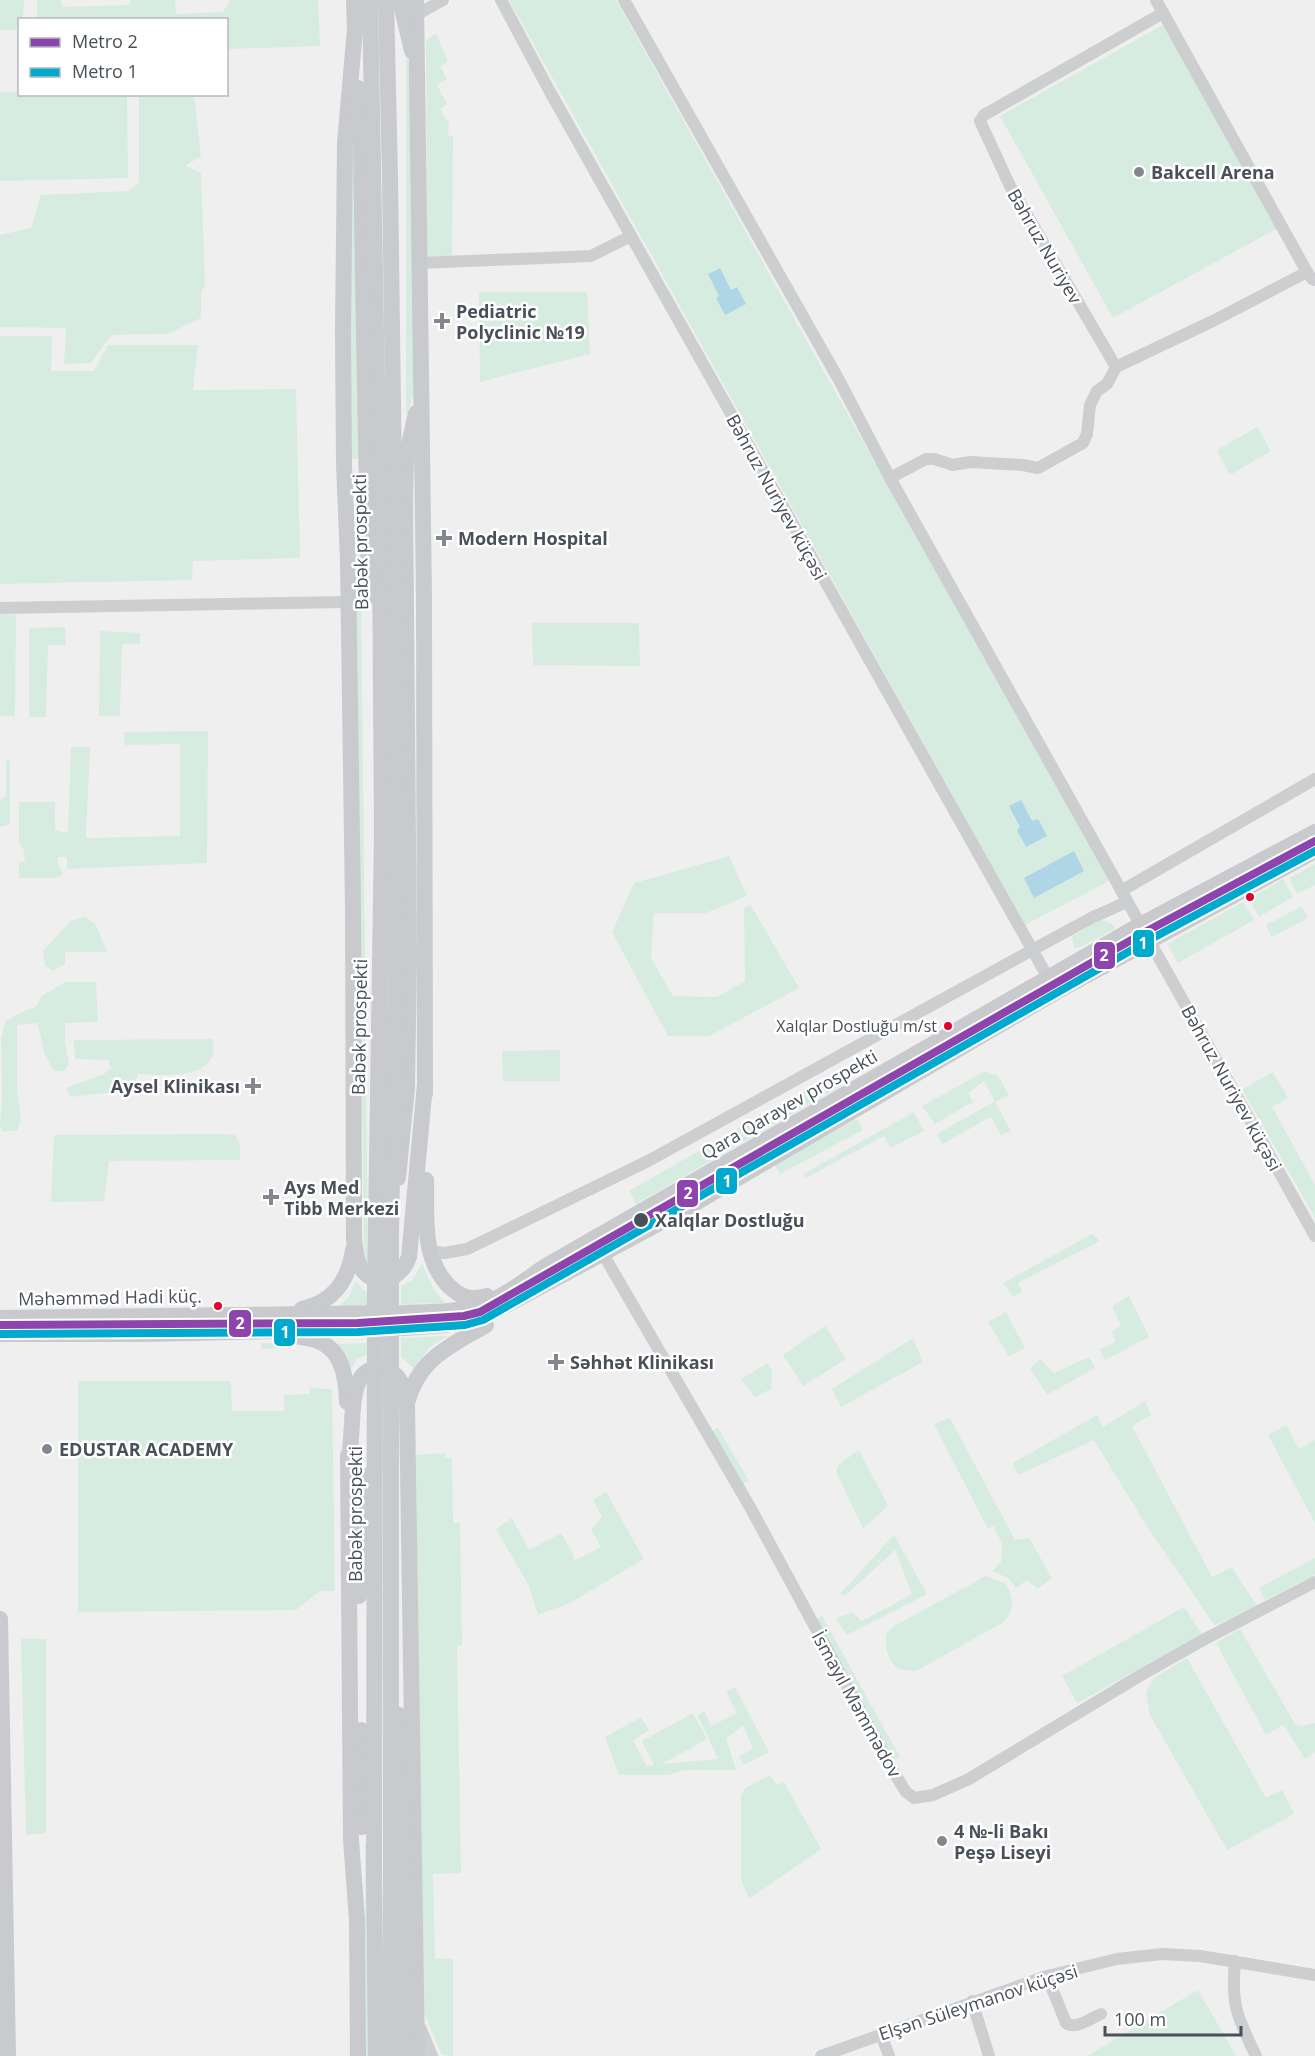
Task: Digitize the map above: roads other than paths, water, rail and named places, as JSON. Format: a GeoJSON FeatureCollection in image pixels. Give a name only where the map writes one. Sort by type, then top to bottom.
{"type":"FeatureCollection","features":[{"type":"Feature","properties":{"kind":"main road","name":"Babək prospekti"},"geometry":{"type":"LineString","coordinates":[[354,1240],[353,908],[348,560],[344,465],[345,143],[355,29],[355,0]]}},
{"type":"Feature","properties":{"kind":"main road","name":"Babək prospekti"},"geometry":{"type":"LineString","coordinates":[[370,0],[382,822],[376,1157],[383,1421],[391,2056]]}},
{"type":"Feature","properties":{"kind":"main road","name":"Babək prospekti"},"geometry":{"type":"LineString","coordinates":[[376,2056],[383,1421],[391,1232],[396,935],[397,719],[386,0]]}},
{"type":"Feature","properties":{"kind":"main road"},"geometry":{"type":"LineString","coordinates":[[400,0],[406,32],[417,69]]}},
{"type":"Feature","properties":{"kind":"main road"},"geometry":{"type":"LineString","coordinates":[[416,8],[426,777],[425,1084],[428,1242],[436,1269],[444,1281],[458,1294],[471,1299],[487,1296],[546,1266]]}},
{"type":"Feature","properties":{"kind":"main road"},"geometry":{"type":"LineString","coordinates":[[355,29],[361,143],[376,1157]]}},
{"type":"Feature","properties":{"kind":"main road"},"geometry":{"type":"LineString","coordinates":[[391,1232],[404,1134],[407,1088],[408,730],[405,499],[409,442],[421,394]]}},
{"type":"Feature","properties":{"kind":"main road"},"geometry":{"type":"LineString","coordinates":[[348,560],[352,489],[357,479],[370,470],[381,469],[390,472],[400,481],[405,499]]}},
{"type":"Feature","properties":{"kind":"main road","name":"Qara Qarayev prospekti"},"geometry":{"type":"LineString","coordinates":[[402,1321],[446,1325],[482,1318],[567,1273],[691,1206],[1052,985],[1140,925],[1315,832]]}},
{"type":"Feature","properties":{"kind":"main road","name":"Qara Qarayev prospekti"},"geometry":{"type":"LineString","coordinates":[[402,1321],[482,1305],[495,1299],[546,1266],[1052,985],[1149,940],[1315,851]]}},
{"type":"Feature","properties":{"kind":"main road"},"geometry":{"type":"LineString","coordinates":[[354,1240],[360,1268],[372,1278],[388,1279],[401,1273],[406,1266],[412,1242],[425,1084]]}},
{"type":"Feature","properties":{"kind":"main road"},"geometry":{"type":"LineString","coordinates":[[269,1315],[318,1305],[330,1296],[350,1267],[354,1240]]}},
{"type":"Feature","properties":{"kind":"main road"},"geometry":{"type":"LineString","coordinates":[[407,1404],[416,1379],[429,1361],[444,1349],[529,1301],[567,1273]]}},
{"type":"Feature","properties":{"kind":"main road","name":"Məhəmməd Hadi küç."},"geometry":{"type":"LineString","coordinates":[[0,1318],[269,1315],[402,1321]]}},
{"type":"Feature","properties":{"kind":"main road","name":"Məhəmməd Hadi küç."},"geometry":{"type":"LineString","coordinates":[[0,1334],[355,1330],[402,1321]]}},
{"type":"Feature","properties":{"kind":"main road"},"geometry":{"type":"LineString","coordinates":[[149,1334],[183,1338],[299,1337],[449,1331],[486,1325]]}},
{"type":"Feature","properties":{"kind":"main road"},"geometry":{"type":"LineString","coordinates":[[299,1337],[319,1340],[340,1363],[346,1384],[349,1466]]}},
{"type":"Feature","properties":{"kind":"main road"},"geometry":{"type":"LineString","coordinates":[[349,1466],[354,1397],[359,1380],[364,1374],[377,1369],[392,1372],[401,1382],[407,1404],[417,2056]]}},
{"type":"Feature","properties":{"kind":"main road"},"geometry":{"type":"LineString","coordinates":[[357,1920],[362,1840],[359,1579],[362,1531],[383,1421]]}},
{"type":"Feature","properties":{"kind":"main road"},"geometry":{"type":"LineString","coordinates":[[383,1421],[402,1840],[404,2056]]}},
{"type":"Feature","properties":{"kind":"main road","name":"Babək prospekti"},"geometry":{"type":"LineString","coordinates":[[349,1466],[351,1840],[357,1920],[358,2056]]}},
{"type":"Feature","properties":{"kind":"main road"},"geometry":{"type":"LineString","coordinates":[[0,1619],[8,2056]]}},
{"type":"Feature","properties":{"kind":"street"},"geometry":{"type":"LineString","coordinates":[[416,8],[443,0]]}},
{"type":"Feature","properties":{"kind":"street","name":"Bəhruz Nuriyev küçəsi"},"geometry":{"type":"LineString","coordinates":[[501,0],[631,236],[1034,949],[1052,985]]}},
{"type":"Feature","properties":{"kind":"street"},"geometry":{"type":"LineString","coordinates":[[624,0],[839,380],[890,478],[1149,940]]}},
{"type":"Feature","properties":{"kind":"street"},"geometry":{"type":"LineString","coordinates":[[890,478],[926,459],[953,465],[980,463],[1038,468],[1083,442],[1090,405],[1097,391],[1107,384],[1116,367],[1311,276],[1156,0]]}},
{"type":"Feature","properties":{"kind":"street","name":"Bəhruz Nuriyev"},"geometry":{"type":"LineString","coordinates":[[1116,367],[1010,186],[980,122],[984,116],[1163,13]]}},
{"type":"Feature","properties":{"kind":"street"},"geometry":{"type":"LineString","coordinates":[[420,263],[591,256],[631,236]]}},
{"type":"Feature","properties":{"kind":"street"},"geometry":{"type":"LineString","coordinates":[[0,608],[348,602]]}},
{"type":"Feature","properties":{"kind":"street"},"geometry":{"type":"LineString","coordinates":[[430,1251],[444,1253],[467,1249],[648,1161],[1094,917],[1315,780]]}},
{"type":"Feature","properties":{"kind":"street","name":"Bəhruz Nuriyev küçəsi"},"geometry":{"type":"LineString","coordinates":[[1149,940],[1315,1236]]}},
{"type":"Feature","properties":{"kind":"street"},"geometry":{"type":"LineString","coordinates":[[529,1301],[606,1259],[635,1236]]}},
{"type":"Feature","properties":{"kind":"street","name":"İsmayıl Məmmədov"},"geometry":{"type":"LineString","coordinates":[[606,1259],[750,1507],[893,1771],[906,1792],[914,1798],[933,1795],[969,1779],[1141,1675],[1315,1582]]}},
{"type":"Feature","properties":{"kind":"street","name":"Elşən Süleymanov küçəsi"},"geometry":{"type":"LineString","coordinates":[[821,2056],[1047,1976],[1117,1959],[1182,1954],[1315,1975]]}},
{"type":"Feature","properties":{"kind":"street"},"geometry":{"type":"LineString","coordinates":[[1235,1961],[1233,1998],[1239,2021],[1256,2056]]}},
{"type":"Feature","properties":{"kind":"street"},"geometry":{"type":"LineString","coordinates":[[1047,1976],[1066,2023],[1070,2026],[1076,2026],[1101,2014]]}},
{"type":"Feature","properties":{"kind":"street"},"geometry":{"type":"LineString","coordinates":[[972,2001],[989,2056]]}},
{"type":"Feature","properties":{"kind":"street"},"geometry":{"type":"LineString","coordinates":[[418,2019],[432,2056]]}},
{"type":"Feature","properties":{"kind":"street"},"geometry":{"type":"LineString","coordinates":[[881,2034],[889,2056]]}},
{"type":"Feature","properties":{"kind":"water"},"geometry":{"type":"Polygon","coordinates":[[[720,268],[731,290],[737,287],[746,304],[725,315],[716,298],[719,296],[708,274],[720,268]]]}},
{"type":"Feature","properties":{"kind":"water"},"geometry":{"type":"Polygon","coordinates":[[[1021,800],[1032,821],[1038,819],[1047,836],[1026,847],[1017,830],[1020,827],[1009,806],[1021,800]]]}},
{"type":"Feature","properties":{"kind":"water"},"geometry":{"type":"Polygon","coordinates":[[[1074,851],[1084,871],[1034,898],[1024,878],[1074,851]]]}},
{"type":"Feature","properties":{"kind":"metro line","name":"2"},"geometry":{"type":"LineString","coordinates":[[0,1325],[358,1323],[464,1316],[480,1312],[1147,931],[1315,841]]}},
{"type":"Feature","properties":{"kind":"metro line","name":"1"},"geometry":{"type":"LineString","coordinates":[[0,1334],[358,1332],[465,1325],[483,1320],[1151,939],[1315,851]]}},
{"type":"Feature","properties":{"kind":"place","name":"Bakcell Arena"},"geometry":{"type":"Point","coordinates":[1139,172]}},
{"type":"Feature","properties":{"kind":"place","name":"Pediatric Polyclinic №19"},"geometry":{"type":"Point","coordinates":[442,321]}},
{"type":"Feature","properties":{"kind":"place","name":"Modern Hospital"},"geometry":{"type":"Point","coordinates":[444,538]}},
{"type":"Feature","properties":{"kind":"place","name":"Xalqlar Dostluğu m/st"},"geometry":{"type":"Point","coordinates":[948,1026]}},
{"type":"Feature","properties":{"kind":"place","name":"Aysel Klinikası"},"geometry":{"type":"Point","coordinates":[253,1086]}},
{"type":"Feature","properties":{"kind":"place","name":"Ays Med Tibb Merkezi"},"geometry":{"type":"Point","coordinates":[271,1197]}},
{"type":"Feature","properties":{"kind":"place","name":"Xalqlar Dostluğu"},"geometry":{"type":"Point","coordinates":[641,1220]}},
{"type":"Feature","properties":{"kind":"place","name":"Səhhət Klinikası"},"geometry":{"type":"Point","coordinates":[556,1362]}},
{"type":"Feature","properties":{"kind":"place","name":"EDUSTAR ACADEMY"},"geometry":{"type":"Point","coordinates":[47,1449]}},
{"type":"Feature","properties":{"kind":"place","name":"4 №-li Bakı Peşə Liseyi"},"geometry":{"type":"Point","coordinates":[942,1841]}}]}
